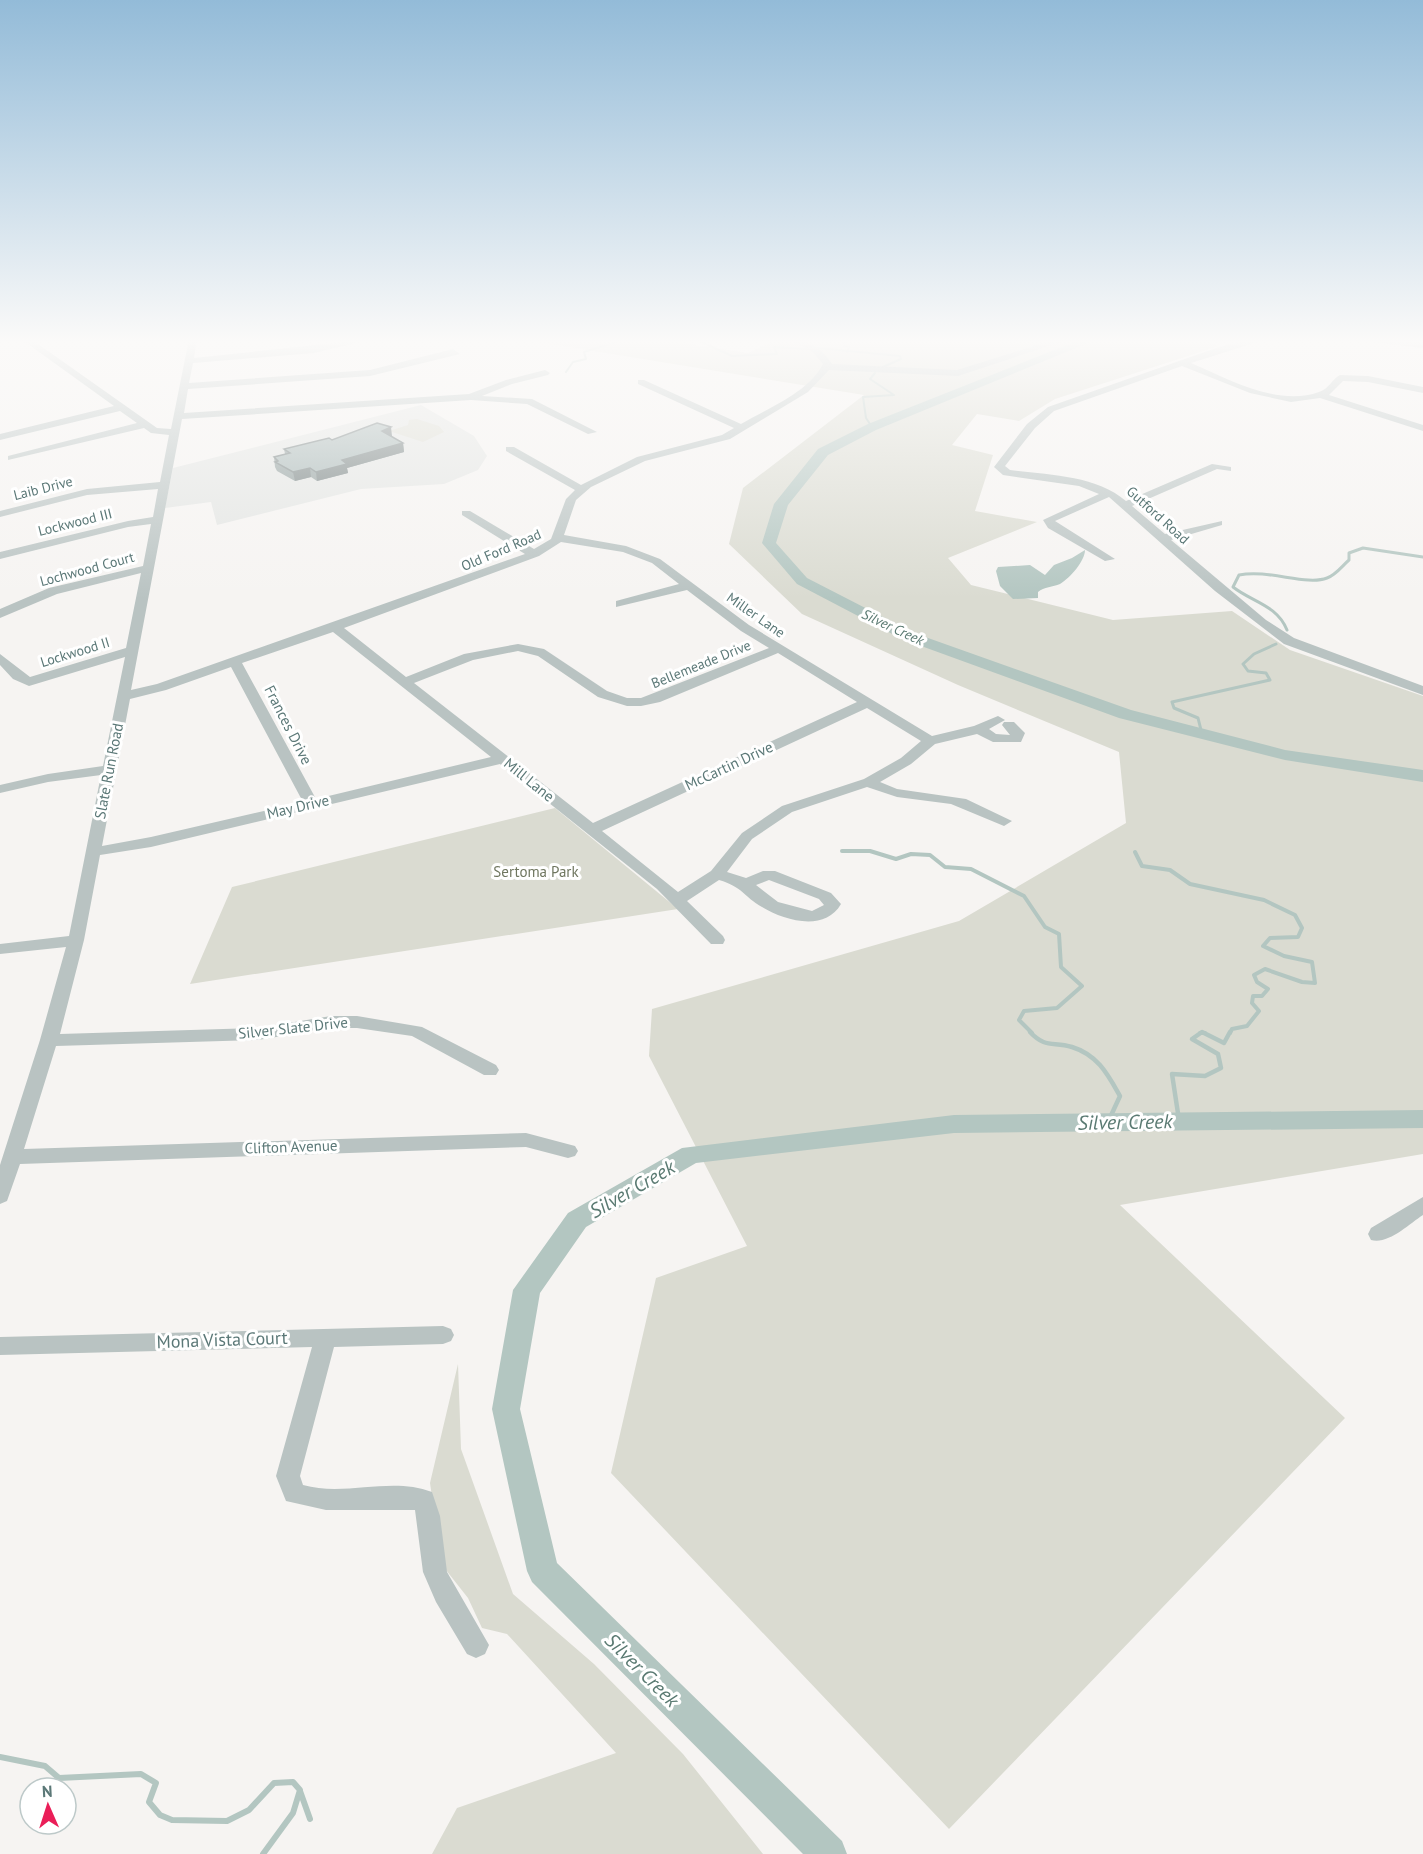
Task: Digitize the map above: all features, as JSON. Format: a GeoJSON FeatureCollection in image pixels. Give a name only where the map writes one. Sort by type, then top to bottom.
{"type":"FeatureCollection","features":[{"type":"Feature","properties":{"kind":"street"},"geometry":{"type":"LineString","coordinates":[[0,437],[47,426]]}},
{"type":"Feature","properties":{"kind":"street"},"geometry":{"type":"LineString","coordinates":[[12,458],[140,426]]}},
{"type":"Feature","properties":{"kind":"street"},"geometry":{"type":"LineString","coordinates":[[148,426],[159,432],[175,432]]}},
{"type":"Feature","properties":{"kind":"street","name":"Slate Run Road"},"geometry":{"type":"LineString","coordinates":[[0,1196],[76,940],[176,426]]}},
{"type":"Feature","properties":{"kind":"street"},"geometry":{"type":"LineString","coordinates":[[579,426],[592,432]]}},
{"type":"Feature","properties":{"kind":"street"},"geometry":{"type":"LineString","coordinates":[[737,426],[742,428]]}},
{"type":"Feature","properties":{"kind":"street","name":"Old Ford Road"},"geometry":{"type":"LineString","coordinates":[[124,696],[160,687],[235,662],[534,554],[558,538],[568,504],[581,489],[629,464],[659,454],[711,443],[746,426]]}},
{"type":"Feature","properties":{"kind":"street","name":"Gutford Road"},"geometry":{"type":"LineString","coordinates":[[1032,426],[999,467],[1007,474],[1081,483],[1110,493],[1161,539],[1262,623],[1289,641],[1423,691]]}},
{"type":"Feature","properties":{"kind":"street"},"geometry":{"type":"LineString","coordinates":[[0,448],[26,468]]}},
{"type":"Feature","properties":{"kind":"street"},"geometry":{"type":"LineString","coordinates":[[510,449],[581,489]]}},
{"type":"Feature","properties":{"kind":"street"},"geometry":{"type":"LineString","coordinates":[[1125,505],[1216,466],[1227,469]]}},
{"type":"Feature","properties":{"kind":"street","name":"Laib Drive"},"geometry":{"type":"LineString","coordinates":[[0,514],[87,492],[165,485]]}},
{"type":"Feature","properties":{"kind":"street"},"geometry":{"type":"LineString","coordinates":[[1109,560],[1052,526],[1048,520],[1110,493]]}},
{"type":"Feature","properties":{"kind":"street"},"geometry":{"type":"LineString","coordinates":[[466,513],[534,554]]}},
{"type":"Feature","properties":{"kind":"street","name":"Lockwood III"},"geometry":{"type":"LineString","coordinates":[[0,556],[128,524],[158,520]]}},
{"type":"Feature","properties":{"kind":"street"},"geometry":{"type":"LineString","coordinates":[[1161,539],[1218,523]]}},
{"type":"Feature","properties":{"kind":"street","name":"Miller Lane"},"geometry":{"type":"LineString","coordinates":[[558,538],[633,550],[656,561],[777,649],[930,741]]}},
{"type":"Feature","properties":{"kind":"street","name":"Lochwood Court"},"geometry":{"type":"LineString","coordinates":[[0,614],[53,591],[149,568]]}},
{"type":"Feature","properties":{"kind":"street"},"geometry":{"type":"LineString","coordinates":[[620,604],[691,585]]}},
{"type":"Feature","properties":{"kind":"street","name":"Mill Lane"},"geometry":{"type":"LineString","coordinates":[[335,627],[678,899],[717,940]]}},
{"type":"Feature","properties":{"kind":"street","name":"Bellemeade Drive"},"geometry":{"type":"LineString","coordinates":[[405,682],[494,650],[526,648],[543,652],[607,698],[636,704],[655,699],[777,649]]}},
{"type":"Feature","properties":{"kind":"street","name":"Lockwood II"},"geometry":{"type":"LineString","coordinates":[[0,658],[5,670],[29,682],[133,651]]}},
{"type":"Feature","properties":{"kind":"street","name":"Frances Drive"},"geometry":{"type":"LineString","coordinates":[[235,662],[311,804]]}},
{"type":"Feature","properties":{"kind":"street","name":"McCartin Drive"},"geometry":{"type":"LineString","coordinates":[[591,830],[867,703]]}},
{"type":"Feature","properties":{"kind":"street"},"geometry":{"type":"LineString","coordinates":[[678,899],[717,874],[737,847],[765,822],[805,801],[870,782],[906,761],[930,741],[1004,722],[1018,733],[1016,739],[993,738],[979,729]]}},
{"type":"Feature","properties":{"kind":"street","name":"May Drive"},"geometry":{"type":"LineString","coordinates":[[93,852],[151,842],[503,759]]}},
{"type":"Feature","properties":{"kind":"street"},"geometry":{"type":"LineString","coordinates":[[0,789],[48,778],[108,770]]}},
{"type":"Feature","properties":{"kind":"street"},"geometry":{"type":"LineString","coordinates":[[870,782],[884,790],[926,799],[951,800],[1004,820]]}},
{"type":"Feature","properties":{"kind":"street"},"geometry":{"type":"LineString","coordinates":[[717,874],[745,884]]}},
{"type":"Feature","properties":{"kind":"street"},"geometry":{"type":"LineString","coordinates":[[0,949],[76,940]]}},
{"type":"Feature","properties":{"kind":"street","name":"Silver Slate Drive"},"geometry":{"type":"LineString","coordinates":[[48,1040],[258,1034],[331,1022],[357,1022],[416,1031],[490,1070]]}},
{"type":"Feature","properties":{"kind":"street","name":"Clifton Avenue"},"geometry":{"type":"LineString","coordinates":[[12,1157],[526,1140],[568,1151]]}},
{"type":"Feature","properties":{"kind":"street"},"geometry":{"type":"LineString","coordinates":[[1378,1234],[1423,1205]]}},
{"type":"Feature","properties":{"kind":"street","name":"Mona Vista Court"},"geometry":{"type":"LineString","coordinates":[[0,1346],[443,1335]]}},
{"type":"Feature","properties":{"kind":"street"},"geometry":{"type":"LineString","coordinates":[[326,1337],[288,1476],[294,1493],[313,1500],[405,1496],[424,1500],[430,1517],[432,1559],[436,1575],[476,1645]]}},
{"type":"Feature","properties":{"kind":"shaded area"},"geometry":{"type":"Polygon","coordinates":[[[340,426],[456,426],[474,436],[487,456],[478,470],[444,484],[361,489],[217,525],[211,502],[165,508],[173,468],[340,426]]]}},
{"type":"Feature","properties":{"kind":"shaded area"},"geometry":{"type":"Polygon","coordinates":[[[1085,550],[1080,564],[1072,574],[1060,584],[1038,592],[1038,598],[1013,599],[1000,586],[996,571],[998,567],[1030,565],[1045,575],[1054,565],[1085,550]]]}},
{"type":"Feature","properties":{"kind":"green space"},"geometry":{"type":"Polygon","coordinates":[[[406,426],[437,426],[444,432],[423,442],[389,431],[406,426]]]}},
{"type":"Feature","properties":{"kind":"green space"},"geometry":{"type":"Polygon","coordinates":[[[824,426],[968,426],[952,445],[993,455],[975,511],[1037,522],[948,558],[971,585],[1113,620],[1232,611],[1290,650],[1423,696],[1423,1154],[1120,1205],[1345,1418],[949,1829],[611,1473],[656,1278],[747,1246],[649,1056],[652,1009],[959,921],[1126,823],[1119,752],[958,685],[802,614],[729,544],[743,488],[824,426]]]}},
{"type":"Feature","properties":{"kind":"green space","name":"Sertoma Park"},"geometry":{"type":"Polygon","coordinates":[[[555,808],[678,909],[190,984],[232,887],[555,808]]]}},
{"type":"Feature","properties":{"kind":"green space"},"geometry":{"type":"Polygon","coordinates":[[[458,1364],[461,1449],[513,1594],[594,1664],[683,1754],[763,1854],[432,1854],[457,1808],[616,1753],[507,1634],[482,1628],[468,1598],[442,1565],[430,1483],[458,1364]]]}},
{"type":"Feature","properties":{"kind":"building"},"geometry":{"type":"Polygon","coordinates":[[[370,426],[386,426],[391,427],[382,431],[403,443],[342,460],[347,464],[316,472],[310,468],[293,472],[275,462],[278,461],[274,457],[290,453],[284,449],[329,438],[332,440],[370,426]]]}},
{"type":"Feature","properties":{"kind":"waterway","name":"Silver Creek"},"geometry":{"type":"LineString","coordinates":[[876,426],[823,452],[781,504],[769,543],[802,581],[908,636],[1125,714],[1285,755],[1423,776]]}},
{"type":"Feature","properties":{"kind":"waterway"},"geometry":{"type":"LineString","coordinates":[[1287,630],[1271,609],[1233,587],[1239,575],[1262,574],[1318,580],[1333,575],[1349,560],[1349,553],[1363,548],[1423,557]]}},
{"type":"Feature","properties":{"kind":"waterway"},"geometry":{"type":"LineString","coordinates":[[1202,734],[1198,718],[1174,708],[1172,702],[1270,680],[1266,673],[1248,671],[1243,664],[1254,654],[1276,644]]}},
{"type":"Feature","properties":{"kind":"waterway"},"geometry":{"type":"LineString","coordinates":[[842,851],[870,851],[896,859],[911,854],[930,855],[945,867],[971,869],[1024,896],[1045,927],[1059,934],[1061,967],[1082,986],[1057,1008],[1024,1011],[1019,1020],[1032,1033]]}},
{"type":"Feature","properties":{"kind":"waterway"},"geometry":{"type":"LineString","coordinates":[[1135,852],[1142,866],[1170,870],[1190,884],[1264,900],[1295,915],[1302,928],[1298,937],[1270,938],[1263,946],[1284,956],[1312,962],[1315,983],[1302,982],[1265,969],[1254,975],[1257,982],[1268,989],[1262,996],[1253,996],[1252,1003],[1259,1011],[1247,1026],[1232,1029],[1230,1033]]}},
{"type":"Feature","properties":{"kind":"waterway"},"geometry":{"type":"LineString","coordinates":[[1030,1032],[1045,1043],[1072,1047],[1095,1060],[1120,1096],[1108,1122]]}},
{"type":"Feature","properties":{"kind":"waterway"},"geometry":{"type":"LineString","coordinates":[[1204,1033],[1224,1043],[1230,1032]]}},
{"type":"Feature","properties":{"kind":"waterway"},"geometry":{"type":"LineString","coordinates":[[1179,1120],[1172,1074],[1205,1076],[1221,1068],[1218,1054],[1192,1039],[1201,1033]]}},
{"type":"Feature","properties":{"kind":"waterway","name":"Silver Creek"},"geometry":{"type":"LineString","coordinates":[[829,1854],[543,1571],[506,1409],[527,1290],[577,1220],[691,1154],[954,1124],[1423,1119]]}},
{"type":"Feature","properties":{"kind":"waterway"},"geometry":{"type":"LineString","coordinates":[[0,1757],[45,1766],[59,1778],[141,1774],[156,1783],[149,1802],[160,1815],[172,1820],[227,1821],[249,1810],[274,1783],[293,1782],[300,1790],[293,1813],[263,1854]]}},
{"type":"Feature","properties":{"kind":"waterway"},"geometry":{"type":"LineString","coordinates":[[300,1791],[310,1819]]}}]}
